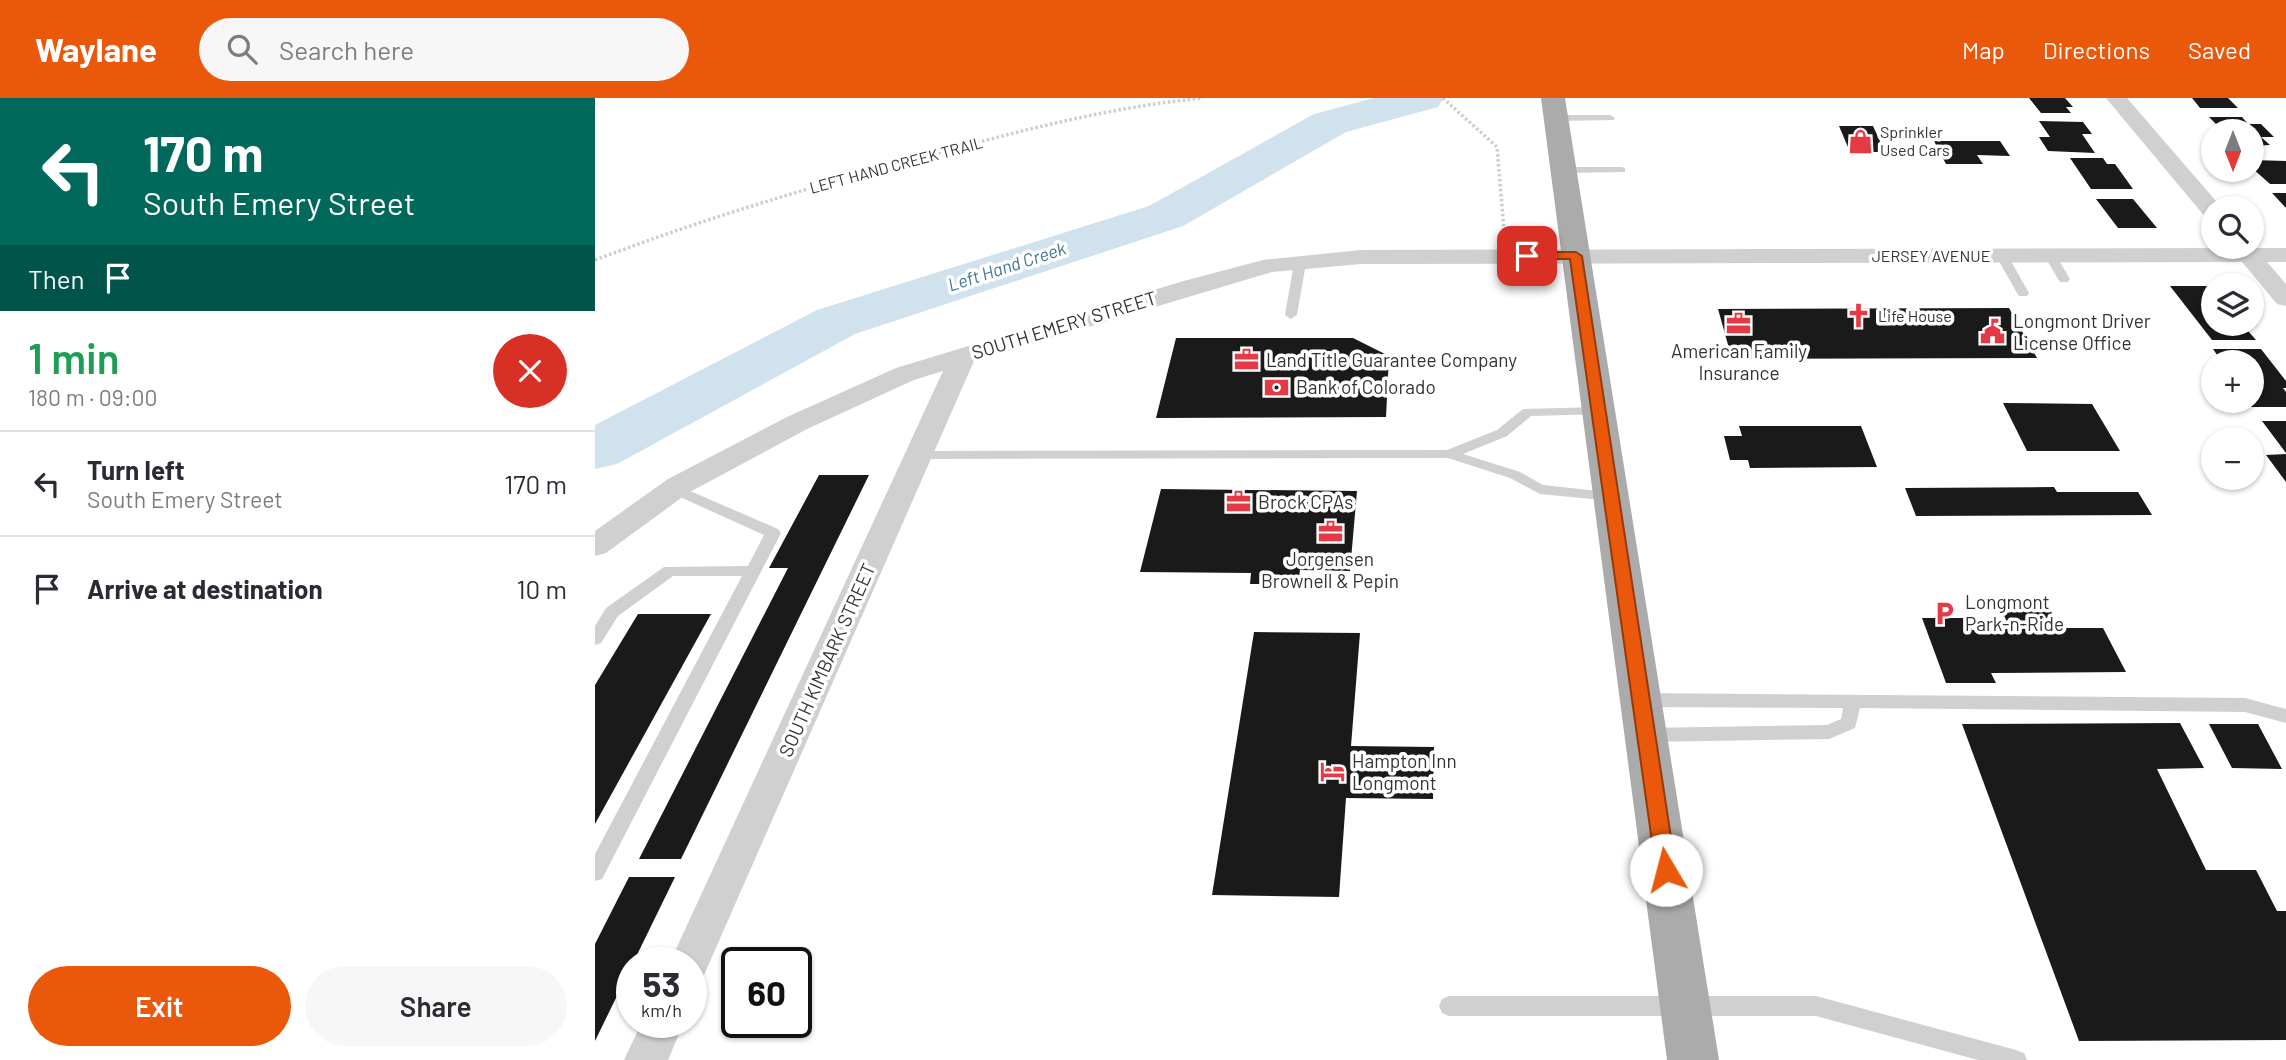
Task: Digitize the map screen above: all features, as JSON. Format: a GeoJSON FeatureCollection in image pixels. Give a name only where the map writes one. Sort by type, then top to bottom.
{"type":"FeatureCollection","features":[{"type":"Feature","properties":{"kind":"main road"},"geometry":{"type":"LineString","coordinates":[[1554,108],[1693,1060]]}},
{"type":"Feature","properties":{"kind":"street"},"geometry":{"type":"LineString","coordinates":[[2116,98],[2201,199]]}},
{"type":"Feature","properties":{"kind":"street","name":"JERSEY AVENUE"},"geometry":{"type":"LineString","coordinates":[[1576,256],[2050,256],[2201,252]]}},
{"type":"Feature","properties":{"kind":"street","name":"JERSEY AVENUE"},"geometry":{"type":"LineString","coordinates":[[2264,253],[2286,255]]}},
{"type":"Feature","properties":{"kind":"street","name":"SOUTH EMERY STREET"},"geometry":{"type":"LineString","coordinates":[[595,546],[674,489],[809,418],[905,374],[1189,287],[1271,265],[1361,257],[1576,256]]}},
{"type":"Feature","properties":{"kind":"street"},"geometry":{"type":"LineString","coordinates":[[2252,259],[2286,299]]}},
{"type":"Feature","properties":{"kind":"street","name":"SOUTH KIMBARK STREET"},"geometry":{"type":"LineString","coordinates":[[697,947],[963,356]]}},
{"type":"Feature","properties":{"kind":"street"},"geometry":{"type":"LineString","coordinates":[[646,1060],[656,1038]]}},
{"type":"Feature","properties":{"kind":"lane"},"geometry":{"type":"LineString","coordinates":[[1554,108],[1610,118]]}},
{"type":"Feature","properties":{"kind":"lane"},"geometry":{"type":"LineString","coordinates":[[1563,170],[1621,170]]}},
{"type":"Feature","properties":{"kind":"lane"},"geometry":{"type":"LineString","coordinates":[[2002,256],[2023,293]]}},
{"type":"Feature","properties":{"kind":"lane"},"geometry":{"type":"LineString","coordinates":[[2050,256],[2064,279]]}},
{"type":"Feature","properties":{"kind":"lane"},"geometry":{"type":"LineString","coordinates":[[1291,315],[1300,263]]}},
{"type":"Feature","properties":{"kind":"lane"},"geometry":{"type":"LineString","coordinates":[[1449,454],[1502,433],[1528,412],[1599,411]]}},
{"type":"Feature","properties":{"kind":"lane"},"geometry":{"type":"LineString","coordinates":[[920,455],[1449,454],[1515,475],[1541,489],[1612,495]]}},
{"type":"Feature","properties":{"kind":"lane"},"geometry":{"type":"LineString","coordinates":[[595,873],[773,533],[674,489]]}},
{"type":"Feature","properties":{"kind":"lane"},"geometry":{"type":"LineString","coordinates":[[595,639],[612,612],[670,571],[753,571]]}},
{"type":"Feature","properties":{"kind":"lane"},"geometry":{"type":"LineString","coordinates":[[1644,717],[1829,732],[1849,723],[1853,700]]}},
{"type":"Feature","properties":{"kind":"lane"},"geometry":{"type":"LineString","coordinates":[[1644,717],[1853,700],[2245,705],[2286,716]]}},
{"type":"Feature","properties":{"kind":"lane"},"geometry":{"type":"LineString","coordinates":[[1449,1006],[1816,1006],[2016,1060]]}},
{"type":"Feature","properties":{"kind":"path","name":"LEFT HAND CREEK TRAIL"},"geometry":{"type":"LineString","coordinates":[[595,260],[769,200],[1059,120],[1136,105],[1203,98]]}},
{"type":"Feature","properties":{"kind":"path"},"geometry":{"type":"LineString","coordinates":[[1443,98],[1497,147],[1504,233]]}},
{"type":"Feature","properties":{"kind":"building"},"geometry":{"type":"Polygon","coordinates":[[[2029,98],[2065,98],[2073,107],[2066,107],[2071,113],[2041,113],[2029,98]]]}},
{"type":"Feature","properties":{"kind":"building"},"geometry":{"type":"Polygon","coordinates":[[[2192,98],[2228,98],[2238,108],[2200,108],[2192,98]]]}},
{"type":"Feature","properties":{"kind":"building"},"geometry":{"type":"Polygon","coordinates":[[[2209,117],[2244,119],[2211,119],[2209,117]]]}},
{"type":"Feature","properties":{"kind":"building"},"geometry":{"type":"Polygon","coordinates":[[[2039,121],[2083,122],[2092,134],[2082,134],[2095,153],[2048,151],[2039,137],[2050,137],[2039,121]]]}},
{"type":"Feature","properties":{"kind":"building"},"geometry":{"type":"Polygon","coordinates":[[[1839,126],[1873,126],[1885,152],[1850,152],[1839,126]]]}},
{"type":"Feature","properties":{"kind":"building"},"geometry":{"type":"Polygon","coordinates":[[[2265,128],[2274,137],[2265,137],[2265,128]]]}},
{"type":"Feature","properties":{"kind":"building"},"geometry":{"type":"Polygon","coordinates":[[[1934,141],[2000,141],[2010,156],[1977,155],[1983,164],[1946,164],[1934,141]]]}},
{"type":"Feature","properties":{"kind":"building"},"geometry":{"type":"Polygon","coordinates":[[[2070,158],[2103,158],[2107,164],[2115,164],[2133,189],[2091,189],[2070,158]]]}},
{"type":"Feature","properties":{"kind":"building"},"geometry":{"type":"Polygon","coordinates":[[[2265,160],[2286,161],[2286,184],[2270,184],[2265,180],[2265,160]]]}},
{"type":"Feature","properties":{"kind":"building"},"geometry":{"type":"Polygon","coordinates":[[[2272,193],[2286,193],[2286,208],[2272,193]]]}},
{"type":"Feature","properties":{"kind":"building"},"geometry":{"type":"Polygon","coordinates":[[[2096,199],[2133,199],[2157,228],[2118,228],[2096,199]]]}},
{"type":"Feature","properties":{"kind":"building"},"geometry":{"type":"Polygon","coordinates":[[[2170,286],[2201,286],[2201,326],[2170,286]]]}},
{"type":"Feature","properties":{"kind":"building"},"geometry":{"type":"Polygon","coordinates":[[[2009,308],[2037,358],[1732,359],[1718,309],[2009,308]]]}},
{"type":"Feature","properties":{"kind":"building"},"geometry":{"type":"Polygon","coordinates":[[[2209,336],[2252,336],[2256,340],[2212,340],[2209,336]]]}},
{"type":"Feature","properties":{"kind":"building","name":"Bank of Colorado"},"geometry":{"type":"Polygon","coordinates":[[[1176,338],[1353,338],[1389,356],[1386,417],[1156,418],[1176,338]]]}},
{"type":"Feature","properties":{"kind":"building"},"geometry":{"type":"Polygon","coordinates":[[[2213,349],[2262,350],[2214,350],[2213,349]]]}},
{"type":"Feature","properties":{"kind":"building"},"geometry":{"type":"Polygon","coordinates":[[[2264,353],[2286,381],[2286,388],[2283,388],[2286,392],[2286,407],[2264,407],[2264,353]]]}},
{"type":"Feature","properties":{"kind":"building"},"geometry":{"type":"Polygon","coordinates":[[[2003,403],[2092,404],[2120,451],[2027,451],[2003,403]]]}},
{"type":"Feature","properties":{"kind":"building"},"geometry":{"type":"Polygon","coordinates":[[[2262,421],[2286,421],[2286,453],[2262,421]]]}},
{"type":"Feature","properties":{"kind":"building"},"geometry":{"type":"Polygon","coordinates":[[[1739,426],[1861,426],[1877,467],[1750,468],[1748,460],[1730,460],[1724,436],[1742,436],[1739,426]]]}},
{"type":"Feature","properties":{"kind":"building"},"geometry":{"type":"Polygon","coordinates":[[[2286,454],[2286,482],[2266,455],[2286,454]]]}},
{"type":"Feature","properties":{"kind":"building"},"geometry":{"type":"Polygon","coordinates":[[[819,475],[869,475],[681,859],[639,859],[788,568],[769,568],[819,475]]]}},
{"type":"Feature","properties":{"kind":"building"},"geometry":{"type":"Polygon","coordinates":[[[2054,487],[2057,492],[2138,492],[2152,515],[1916,516],[1905,488],[2054,487]]]}},
{"type":"Feature","properties":{"kind":"building"},"geometry":{"type":"Polygon","coordinates":[[[1161,489],[1357,491],[1350,571],[1300,570],[1298,584],[1250,584],[1251,573],[1140,572],[1161,489]]]}},
{"type":"Feature","properties":{"kind":"building"},"geometry":{"type":"Polygon","coordinates":[[[2047,603],[2059,628],[2103,628],[2126,672],[1991,673],[1996,683],[1946,683],[1922,618],[1967,618],[1972,630],[2010,629],[1999,604],[2047,603]]]}},
{"type":"Feature","properties":{"kind":"building"},"geometry":{"type":"Polygon","coordinates":[[[638,614],[711,614],[595,824],[595,685],[638,614]]]}},
{"type":"Feature","properties":{"kind":"building","name":"Hampton Inn Longmont"},"geometry":{"type":"Polygon","coordinates":[[[1254,632],[1360,633],[1351,746],[1434,747],[1433,799],[1346,798],[1339,897],[1212,895],[1254,632]]]}},
{"type":"Feature","properties":{"kind":"building"},"geometry":{"type":"Polygon","coordinates":[[[2180,723],[2204,768],[2157,769],[2206,870],[2256,870],[2277,911],[2286,911],[2286,1040],[2079,1041],[1962,724],[2180,723]]]}},
{"type":"Feature","properties":{"kind":"building"},"geometry":{"type":"Polygon","coordinates":[[[2209,724],[2258,724],[2282,769],[2232,768],[2209,724]]]}},
{"type":"Feature","properties":{"kind":"building"},"geometry":{"type":"Polygon","coordinates":[[[629,877],[675,877],[641,947],[616,947],[616,998],[595,1041],[595,944],[629,877]]]}},
{"type":"Feature","properties":{"kind":"waterway","name":"Left Hand Creek"},"geometry":{"type":"LineString","coordinates":[[595,450],[836,322],[1166,216],[1330,123],[1423,98]]}},
{"type":"Feature","properties":{"kind":"place","name":"Sprinkler Used Cars"},"geometry":{"type":"Point","coordinates":[1860,141]}},
{"type":"Feature","properties":{"kind":"place","name":"Life House"},"geometry":{"type":"Point","coordinates":[1858,316]}},
{"type":"Feature","properties":{"kind":"place","name":"American Family Insurance"},"geometry":{"type":"Point","coordinates":[1739,323]}},
{"type":"Feature","properties":{"kind":"place","name":"Longmont Driver License Office"},"geometry":{"type":"Point","coordinates":[1993,332]}},
{"type":"Feature","properties":{"kind":"place","name":"Land Title Guarantee Company"},"geometry":{"type":"Point","coordinates":[1246,360]}},
{"type":"Feature","properties":{"kind":"place","name":"Bank of Colorado"},"geometry":{"type":"Point","coordinates":[1276,387]}},
{"type":"Feature","properties":{"kind":"place","name":"Brock CPAs"},"geometry":{"type":"Point","coordinates":[1238,502]}},
{"type":"Feature","properties":{"kind":"place","name":"Jorgensen Brownell & Pepin"},"geometry":{"type":"Point","coordinates":[1330,531]}},
{"type":"Feature","properties":{"kind":"place","name":"Longmont Park-n-Ride"},"geometry":{"type":"Point","coordinates":[1945,613]}},
{"type":"Feature","properties":{"kind":"place","name":"Hampton Inn Longmont"},"geometry":{"type":"Point","coordinates":[1332,772]}},
{"type":"Feature","properties":{"kind":"route"},"geometry":{"type":"LineString","coordinates":[[1527,256],[1576,256],[1666,870]]}}]}
